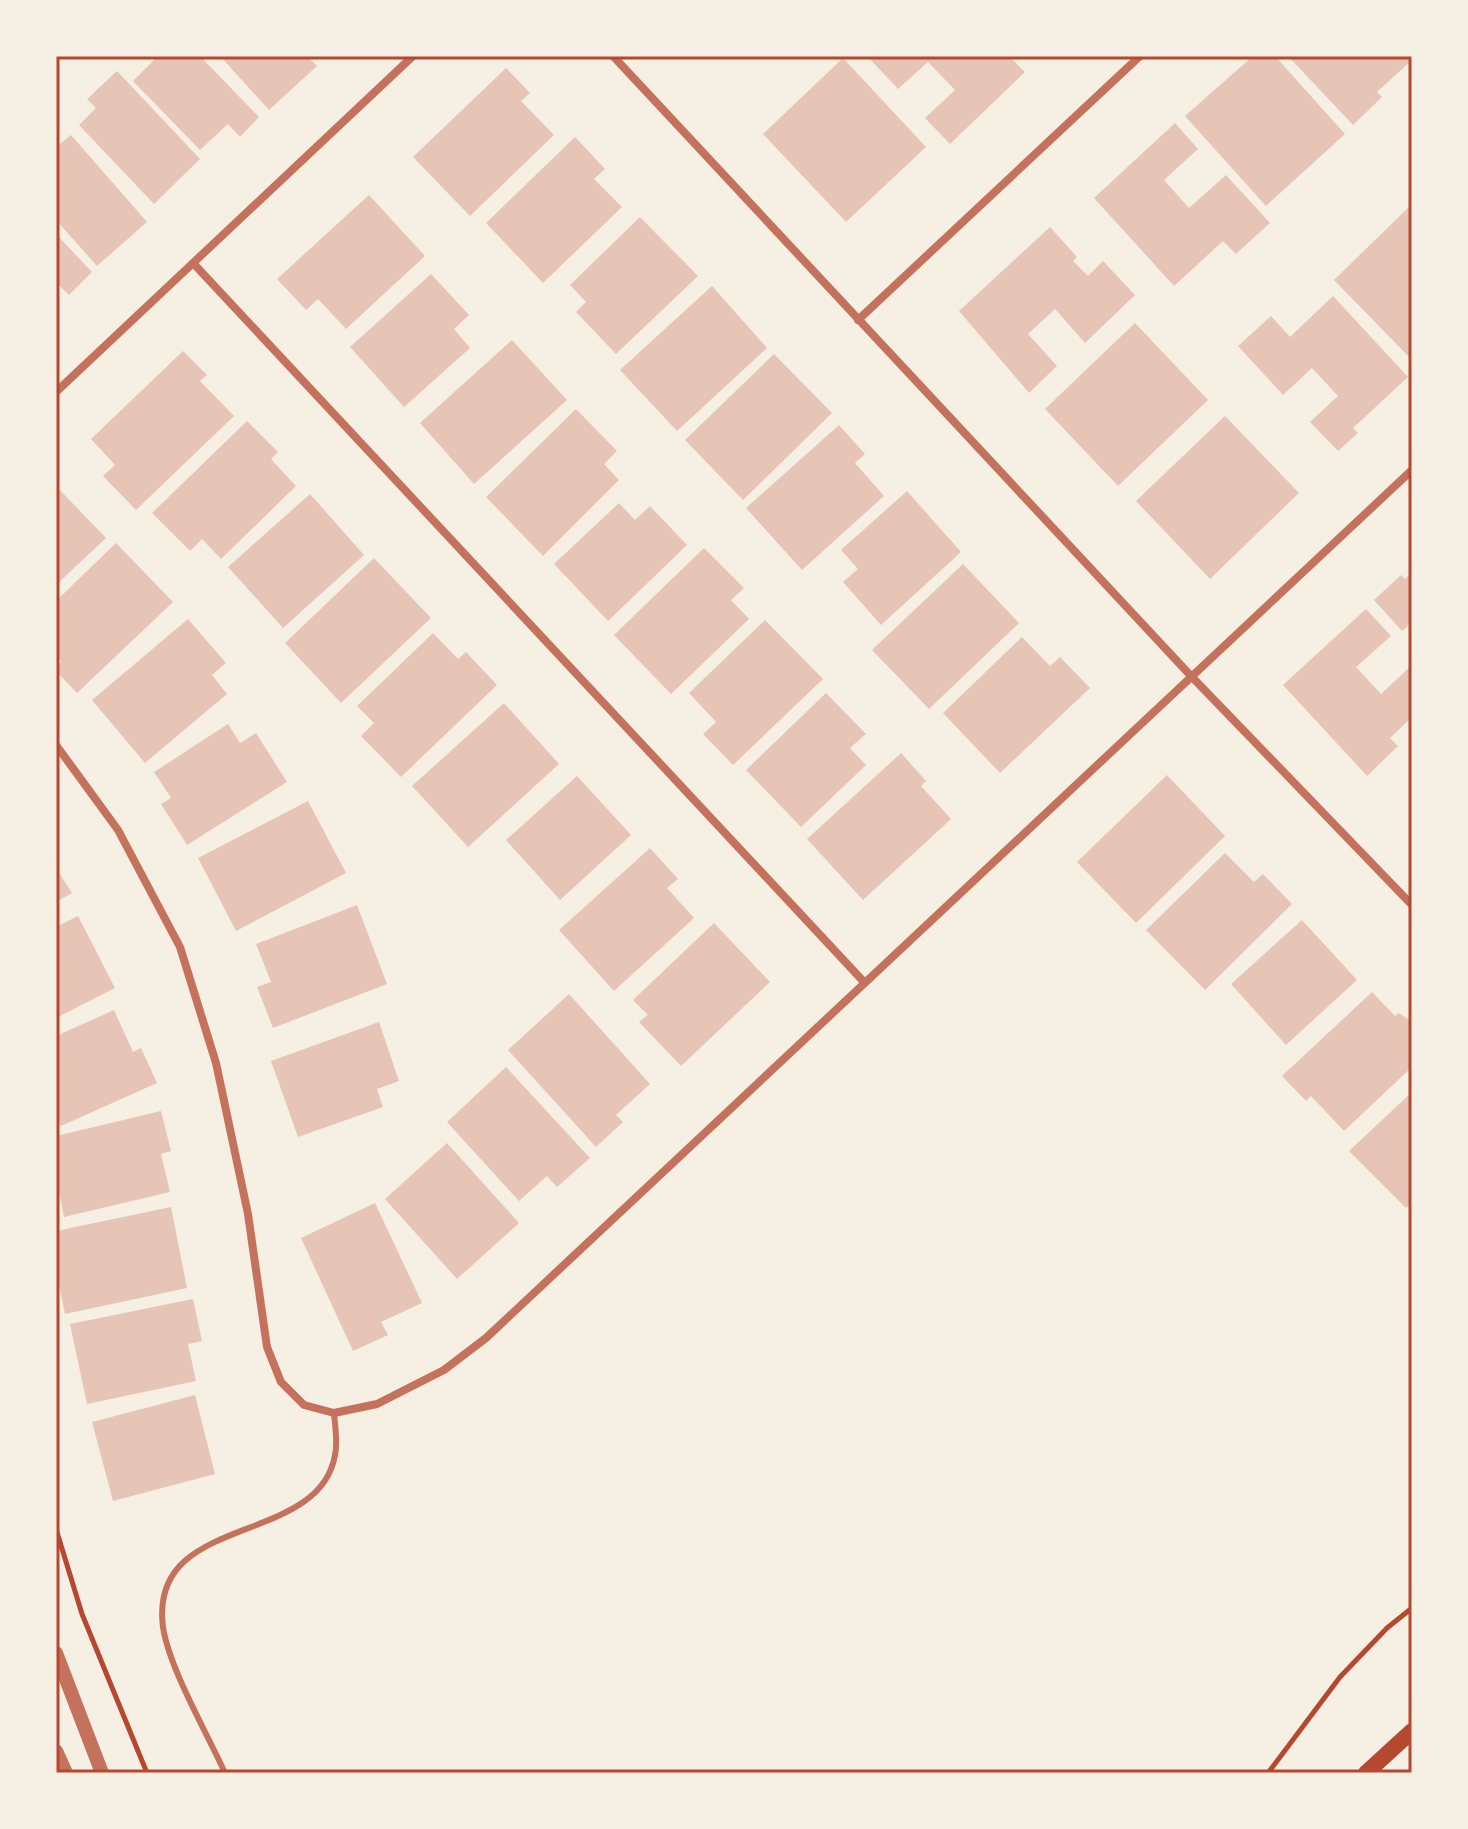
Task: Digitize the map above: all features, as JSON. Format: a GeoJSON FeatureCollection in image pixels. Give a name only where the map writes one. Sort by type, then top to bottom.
{"type":"FeatureCollection","features":[{"type":"Feature","properties":{"kind":"main road"},"geometry":{"type":"LineString","coordinates":[[1366,1773],[1412,1731]]}},
{"type":"Feature","properties":{"kind":"street"},"geometry":{"type":"LineString","coordinates":[[56,392],[413,56]]}},
{"type":"Feature","properties":{"kind":"street"},"geometry":{"type":"LineString","coordinates":[[613,56],[1191,676],[1412,905]]}},
{"type":"Feature","properties":{"kind":"street"},"geometry":{"type":"LineString","coordinates":[[858,320],[1140,56]]}},
{"type":"Feature","properties":{"kind":"street"},"geometry":{"type":"LineString","coordinates":[[193,263],[864,982]]}},
{"type":"Feature","properties":{"kind":"street"},"geometry":{"type":"LineString","coordinates":[[56,745],[118,830],[180,947],[216,1063],[248,1214],[267,1347],[281,1382],[304,1405],[334,1413],[377,1404],[444,1370],[486,1338],[1412,470]]}},
{"type":"Feature","properties":{"kind":"street"},"geometry":{"type":"LineString","coordinates":[[56,1653],[102,1773]]}},
{"type":"Feature","properties":{"kind":"street"},"geometry":{"type":"LineString","coordinates":[[56,1751],[66,1773]]}},
{"type":"Feature","properties":{"kind":"lane"},"geometry":{"type":"LineString","coordinates":[[225,1773],[166,1641],[164,1602],[181,1566],[196,1551],[288,1513],[319,1489],[336,1454],[334,1413]]}},
{"type":"Feature","properties":{"kind":"path"},"geometry":{"type":"LineString","coordinates":[[56,1529],[87,1627],[147,1773]]}},
{"type":"Feature","properties":{"kind":"path"},"geometry":{"type":"LineString","coordinates":[[1268,1773],[1340,1677],[1387,1628],[1412,1608]]}},
{"type":"Feature","properties":{"kind":"building"},"geometry":{"type":"Polygon","coordinates":[[[158,56],[200,56],[259,117],[240,137],[228,124],[200,150],[133,81],[158,56]]]}},
{"type":"Feature","properties":{"kind":"building"},"geometry":{"type":"Polygon","coordinates":[[[220,56],[307,56],[317,66],[269,110],[220,56]]]}},
{"type":"Feature","properties":{"kind":"building"},"geometry":{"type":"Polygon","coordinates":[[[867,56],[1009,56],[1025,72],[950,144],[925,118],[955,90],[928,62],[898,89],[867,56]]]}},
{"type":"Feature","properties":{"kind":"building"},"geometry":{"type":"Polygon","coordinates":[[[1253,56],[1275,56],[1345,134],[1266,206],[1185,116],[1253,56]]]}},
{"type":"Feature","properties":{"kind":"building"},"geometry":{"type":"Polygon","coordinates":[[[1288,56],[1412,56],[1412,60],[1377,92],[1382,97],[1353,125],[1288,56]]]}},
{"type":"Feature","properties":{"kind":"building"},"geometry":{"type":"Polygon","coordinates":[[[843,58],[926,147],[846,222],[763,134],[843,58]]]}},
{"type":"Feature","properties":{"kind":"building"},"geometry":{"type":"Polygon","coordinates":[[[506,68],[530,93],[521,101],[554,135],[470,216],[413,157],[506,68]]]}},
{"type":"Feature","properties":{"kind":"building"},"geometry":{"type":"Polygon","coordinates":[[[117,71],[200,159],[154,204],[79,125],[96,108],[87,99],[117,71]]]}},
{"type":"Feature","properties":{"kind":"building"},"geometry":{"type":"Polygon","coordinates":[[[1175,123],[1198,149],[1164,180],[1189,208],[1226,175],[1270,223],[1236,254],[1223,241],[1174,286],[1094,198],[1175,123]]]}},
{"type":"Feature","properties":{"kind":"building"},"geometry":{"type":"Polygon","coordinates":[[[71,135],[147,222],[97,266],[56,220],[56,147],[71,135]]]}},
{"type":"Feature","properties":{"kind":"building"},"geometry":{"type":"Polygon","coordinates":[[[575,137],[605,169],[594,179],[622,207],[543,283],[486,223],[575,137]]]}},
{"type":"Feature","properties":{"kind":"building"},"geometry":{"type":"Polygon","coordinates":[[[369,195],[425,256],[346,329],[318,299],[306,310],[277,279],[369,195]]]}},
{"type":"Feature","properties":{"kind":"building"},"geometry":{"type":"Polygon","coordinates":[[[1412,204],[1412,360],[1334,280],[1412,204]]]}},
{"type":"Feature","properties":{"kind":"building"},"geometry":{"type":"Polygon","coordinates":[[[640,217],[698,276],[616,354],[576,312],[586,302],[570,285],[640,217]]]}},
{"type":"Feature","properties":{"kind":"building"},"geometry":{"type":"Polygon","coordinates":[[[1050,227],[1077,257],[1073,261],[1088,276],[1103,261],[1135,295],[1085,343],[1055,309],[1028,334],[1057,366],[1029,393],[959,311],[1050,227]]]}},
{"type":"Feature","properties":{"kind":"building"},"geometry":{"type":"Polygon","coordinates":[[[56,234],[92,272],[69,295],[59,285],[56,288],[56,234]]]}},
{"type":"Feature","properties":{"kind":"building"},"geometry":{"type":"Polygon","coordinates":[[[431,274],[469,315],[454,329],[470,348],[404,407],[350,347],[431,274]]]}},
{"type":"Feature","properties":{"kind":"building"},"geometry":{"type":"Polygon","coordinates":[[[712,286],[767,348],[677,431],[620,370],[712,286]]]}},
{"type":"Feature","properties":{"kind":"building"},"geometry":{"type":"Polygon","coordinates":[[[1333,296],[1408,377],[1353,428],[1358,433],[1338,451],[1310,422],[1338,396],[1312,368],[1283,395],[1238,346],[1271,316],[1290,337],[1333,296]]]}},
{"type":"Feature","properties":{"kind":"building"},"geometry":{"type":"Polygon","coordinates":[[[1135,323],[1208,400],[1118,486],[1045,409],[1135,323]]]}},
{"type":"Feature","properties":{"kind":"building"},"geometry":{"type":"Polygon","coordinates":[[[512,340],[567,400],[474,484],[420,423],[512,340]]]}},
{"type":"Feature","properties":{"kind":"building"},"geometry":{"type":"Polygon","coordinates":[[[183,351],[207,375],[200,381],[234,416],[136,510],[103,476],[115,465],[91,439],[183,351]]]}},
{"type":"Feature","properties":{"kind":"building"},"geometry":{"type":"Polygon","coordinates":[[[774,354],[832,413],[743,500],[685,440],[774,354]]]}},
{"type":"Feature","properties":{"kind":"building"},"geometry":{"type":"Polygon","coordinates":[[[576,409],[617,451],[604,464],[619,480],[543,556],[486,497],[576,409]]]}},
{"type":"Feature","properties":{"kind":"building"},"geometry":{"type":"Polygon","coordinates":[[[1225,416],[1299,493],[1210,579],[1136,501],[1225,416]]]}},
{"type":"Feature","properties":{"kind":"building"},"geometry":{"type":"Polygon","coordinates":[[[247,421],[278,452],[271,459],[296,486],[221,559],[202,539],[190,551],[152,513],[247,421]]]}},
{"type":"Feature","properties":{"kind":"building"},"geometry":{"type":"Polygon","coordinates":[[[839,425],[865,454],[855,463],[884,496],[802,570],[746,508],[839,425]]]}},
{"type":"Feature","properties":{"kind":"building"},"geometry":{"type":"Polygon","coordinates":[[[56,486],[106,538],[56,585],[56,486]]]}},
{"type":"Feature","properties":{"kind":"building"},"geometry":{"type":"Polygon","coordinates":[[[907,491],[961,552],[881,625],[843,582],[858,569],[841,550],[907,491]]]}},
{"type":"Feature","properties":{"kind":"building"},"geometry":{"type":"Polygon","coordinates":[[[310,494],[364,555],[283,628],[228,567],[310,494]]]}},
{"type":"Feature","properties":{"kind":"building"},"geometry":{"type":"Polygon","coordinates":[[[619,503],[635,520],[650,506],[687,545],[608,621],[554,564],[619,503]]]}},
{"type":"Feature","properties":{"kind":"building"},"geometry":{"type":"Polygon","coordinates":[[[116,543],[173,602],[77,693],[56,671],[61,661],[56,656],[56,601],[116,543]]]}},
{"type":"Feature","properties":{"kind":"building"},"geometry":{"type":"Polygon","coordinates":[[[704,548],[744,588],[731,600],[749,619],[671,694],[614,635],[704,548]]]}},
{"type":"Feature","properties":{"kind":"building"},"geometry":{"type":"Polygon","coordinates":[[[374,558],[431,618],[341,703],[285,643],[374,558]]]}},
{"type":"Feature","properties":{"kind":"building"},"geometry":{"type":"Polygon","coordinates":[[[963,564],[1019,623],[929,709],[872,650],[963,564]]]}},
{"type":"Feature","properties":{"kind":"building"},"geometry":{"type":"Polygon","coordinates":[[[1412,572],[1412,622],[1402,631],[1374,600],[1401,575],[1405,579],[1412,572]]]}},
{"type":"Feature","properties":{"kind":"building"},"geometry":{"type":"Polygon","coordinates":[[[1366,609],[1391,636],[1356,667],[1381,694],[1412,665],[1412,724],[1408,721],[1390,738],[1398,746],[1367,776],[1283,685],[1366,609]]]}},
{"type":"Feature","properties":{"kind":"building"},"geometry":{"type":"Polygon","coordinates":[[[188,619],[226,663],[212,675],[227,694],[145,763],[92,700],[188,619]]]}},
{"type":"Feature","properties":{"kind":"building"},"geometry":{"type":"Polygon","coordinates":[[[765,620],[823,679],[733,765],[703,734],[716,722],[689,693],[765,620]]]}},
{"type":"Feature","properties":{"kind":"building"},"geometry":{"type":"Polygon","coordinates":[[[433,633],[458,659],[466,652],[497,685],[401,777],[361,736],[374,723],[357,706],[433,633]]]}},
{"type":"Feature","properties":{"kind":"building"},"geometry":{"type":"Polygon","coordinates":[[[1022,637],[1050,666],[1060,657],[1090,688],[1000,773],[943,713],[1022,637]]]}},
{"type":"Feature","properties":{"kind":"building"},"geometry":{"type":"Polygon","coordinates":[[[826,693],[866,734],[850,748],[866,765],[801,827],[746,770],[826,693]]]}},
{"type":"Feature","properties":{"kind":"building"},"geometry":{"type":"Polygon","coordinates":[[[504,703],[559,764],[468,847],[412,786],[504,703]]]}},
{"type":"Feature","properties":{"kind":"building"},"geometry":{"type":"Polygon","coordinates":[[[228,724],[240,743],[256,733],[287,782],[187,845],[161,804],[171,798],[154,772],[228,724]]]}},
{"type":"Feature","properties":{"kind":"building"},"geometry":{"type":"Polygon","coordinates":[[[901,753],[926,781],[921,786],[951,819],[863,900],[807,839],[901,753]]]}},
{"type":"Feature","properties":{"kind":"building"},"geometry":{"type":"Polygon","coordinates":[[[1167,775],[1225,836],[1136,923],[1077,862],[1167,775]]]}},
{"type":"Feature","properties":{"kind":"building"},"geometry":{"type":"Polygon","coordinates":[[[577,776],[631,835],[560,900],[506,840],[577,776]]]}},
{"type":"Feature","properties":{"kind":"building"},"geometry":{"type":"Polygon","coordinates":[[[308,801],[346,873],[236,931],[198,858],[308,801]]]}},
{"type":"Feature","properties":{"kind":"building"},"geometry":{"type":"Polygon","coordinates":[[[650,848],[678,879],[667,888],[694,918],[614,991],[559,930],[650,848]]]}},
{"type":"Feature","properties":{"kind":"building"},"geometry":{"type":"Polygon","coordinates":[[[1225,853],[1254,882],[1263,874],[1292,904],[1205,990],[1146,930],[1225,853]]]}},
{"type":"Feature","properties":{"kind":"building"},"geometry":{"type":"Polygon","coordinates":[[[56,868],[72,893],[56,902],[56,868]]]}},
{"type":"Feature","properties":{"kind":"building"},"geometry":{"type":"Polygon","coordinates":[[[357,905],[387,984],[273,1028],[257,987],[271,982],[256,944],[357,905]]]}},
{"type":"Feature","properties":{"kind":"building"},"geometry":{"type":"Polygon","coordinates":[[[78,916],[115,988],[56,1018],[56,927],[78,916]]]}},
{"type":"Feature","properties":{"kind":"building"},"geometry":{"type":"Polygon","coordinates":[[[1302,920],[1357,980],[1286,1045],[1231,984],[1302,920]]]}},
{"type":"Feature","properties":{"kind":"building"},"geometry":{"type":"Polygon","coordinates":[[[714,923],[770,982],[681,1066],[639,1022],[648,1015],[633,1000],[714,923]]]}},
{"type":"Feature","properties":{"kind":"building"},"geometry":{"type":"Polygon","coordinates":[[[1372,992],[1395,1016],[1399,1013],[1412,1022],[1412,1067],[1344,1131],[1311,1096],[1306,1101],[1282,1076],[1372,992]]]}},
{"type":"Feature","properties":{"kind":"building"},"geometry":{"type":"Polygon","coordinates":[[[569,994],[650,1084],[616,1115],[623,1122],[596,1147],[508,1050],[569,994]]]}},
{"type":"Feature","properties":{"kind":"building"},"geometry":{"type":"Polygon","coordinates":[[[114,1010],[133,1052],[141,1048],[157,1083],[61,1126],[56,1116],[56,1036],[114,1010]]]}},
{"type":"Feature","properties":{"kind":"building"},"geometry":{"type":"Polygon","coordinates":[[[379,1022],[399,1081],[377,1089],[383,1107],[298,1137],[271,1061],[379,1022]]]}},
{"type":"Feature","properties":{"kind":"building"},"geometry":{"type":"Polygon","coordinates":[[[506,1067],[590,1158],[557,1187],[547,1176],[519,1201],[447,1122],[506,1067]]]}},
{"type":"Feature","properties":{"kind":"building"},"geometry":{"type":"Polygon","coordinates":[[[1412,1092],[1412,1203],[1406,1208],[1349,1151],[1412,1092]]]}},
{"type":"Feature","properties":{"kind":"building"},"geometry":{"type":"Polygon","coordinates":[[[161,1111],[171,1151],[161,1154],[170,1192],[64,1217],[59,1192],[56,1193],[56,1136],[161,1111]]]}},
{"type":"Feature","properties":{"kind":"building"},"geometry":{"type":"Polygon","coordinates":[[[447,1143],[519,1223],[457,1279],[385,1199],[447,1143]]]}},
{"type":"Feature","properties":{"kind":"building"},"geometry":{"type":"Polygon","coordinates":[[[375,1203],[422,1303],[381,1322],[388,1335],[353,1351],[301,1238],[375,1203]]]}},
{"type":"Feature","properties":{"kind":"building"},"geometry":{"type":"Polygon","coordinates":[[[171,1207],[187,1288],[65,1314],[56,1269],[56,1231],[171,1207]]]}},
{"type":"Feature","properties":{"kind":"building"},"geometry":{"type":"Polygon","coordinates":[[[193,1299],[202,1341],[188,1344],[196,1381],[87,1404],[70,1324],[193,1299]]]}},
{"type":"Feature","properties":{"kind":"building"},"geometry":{"type":"Polygon","coordinates":[[[195,1395],[215,1474],[113,1501],[92,1422],[195,1395]]]}}]}
